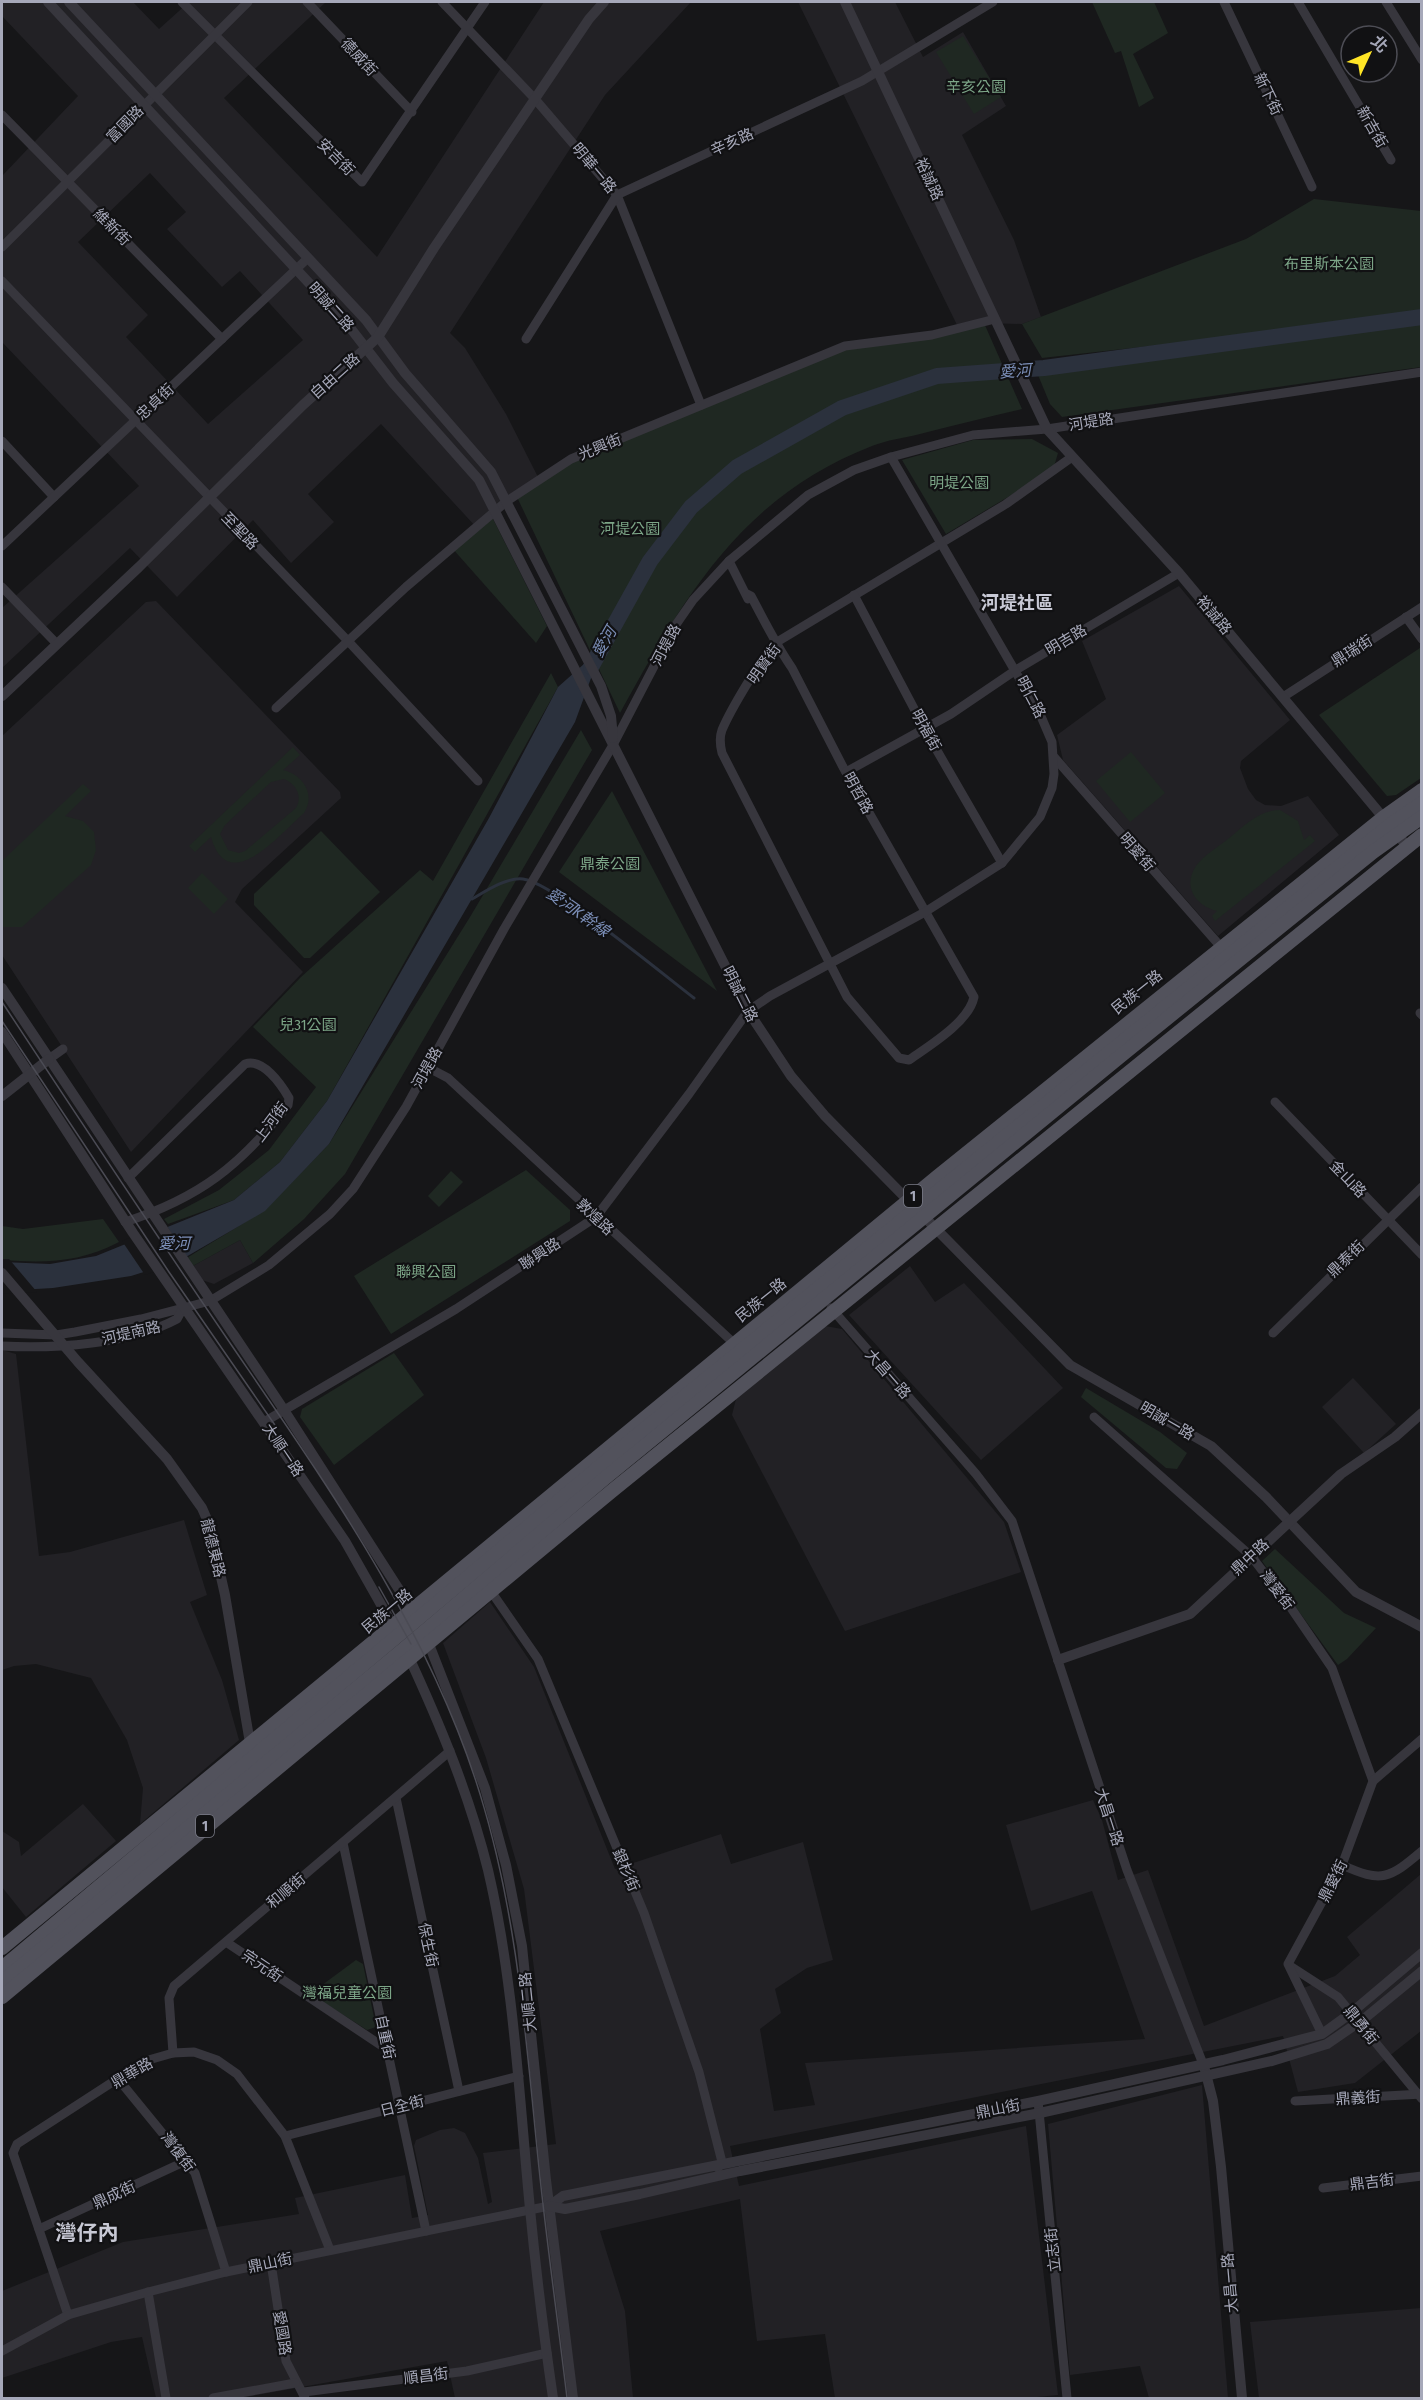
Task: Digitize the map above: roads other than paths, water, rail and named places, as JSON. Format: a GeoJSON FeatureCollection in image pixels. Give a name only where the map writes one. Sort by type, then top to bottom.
{"type":"FeatureCollection","features":[{"type":"Feature","properties":{"kind":"main road","name":"民族一路"},"geometry":{"type":"LineString","coordinates":[[2,1997],[261,1757],[402,1642],[742,1352],[1029,1116],[1390,825],[1422,790]]}},
{"type":"Feature","properties":{"kind":"main road","name":"民族一路"},"geometry":{"type":"LineString","coordinates":[[1029,1116],[1221,947],[1422,803]]}},
{"type":"Feature","properties":{"kind":"main road","name":"民族一路"},"geometry":{"type":"LineString","coordinates":[[1390,825],[1422,817]]}},
{"type":"Feature","properties":{"kind":"main road","name":"民族一路"},"geometry":{"type":"LineString","coordinates":[[2,1948],[127,1844],[261,1757],[421,1626],[487,1585],[760,1371],[1422,835]]}},
{"type":"Feature","properties":{"kind":"main road"},"geometry":{"type":"LineString","coordinates":[[1029,1116],[1046,1139]]}},
{"type":"Feature","properties":{"kind":"main road","name":"民族一路"},"geometry":{"type":"LineString","coordinates":[[487,1585],[742,1352],[823,1300],[918,1208]]}},
{"type":"Feature","properties":{"kind":"main road"},"geometry":{"type":"LineString","coordinates":[[127,1844],[144,1863]]}},
{"type":"Feature","properties":{"kind":"main road","name":"民族一路"},"geometry":{"type":"LineString","coordinates":[[2,1968],[144,1863]]}},
{"type":"Feature","properties":{"kind":"main road","name":"民族一路"},"geometry":{"type":"LineString","coordinates":[[2,1982],[144,1863]]}},
{"type":"Feature","properties":{"kind":"street","name":"明誠二路"},"geometry":{"type":"LineString","coordinates":[[48,2],[296,269],[479,480],[497,510],[748,1011],[791,1076],[825,1116],[918,1208]]}},
{"type":"Feature","properties":{"kind":"street","name":"明誠二路"},"geometry":{"type":"LineString","coordinates":[[69,2],[308,258],[378,337],[405,373],[491,472],[597,678],[611,716],[613,745]]}},
{"type":"Feature","properties":{"kind":"street","name":"安吉街"},"geometry":{"type":"LineString","coordinates":[[182,2],[362,182],[412,112],[484,2]]}},
{"type":"Feature","properties":{"kind":"street","name":"富國路"},"geometry":{"type":"LineString","coordinates":[[2,247],[248,2]]}},
{"type":"Feature","properties":{"kind":"street","name":"德威街"},"geometry":{"type":"LineString","coordinates":[[307,2],[412,112]]}},
{"type":"Feature","properties":{"kind":"street","name":"明華一路"},"geometry":{"type":"LineString","coordinates":[[442,2],[535,99],[617,195],[701,405]]}},
{"type":"Feature","properties":{"kind":"street","name":"自由二路"},"geometry":{"type":"LineString","coordinates":[[2,696],[138,567],[207,496],[378,337],[434,248],[604,2]]}},
{"type":"Feature","properties":{"kind":"street","name":"裕誠路"},"geometry":{"type":"LineString","coordinates":[[845,2],[1047,429],[1179,573],[1407,846]]}},
{"type":"Feature","properties":{"kind":"street","name":"辛亥路"},"geometry":{"type":"LineString","coordinates":[[617,195],[768,127],[879,72],[993,2]]}},
{"type":"Feature","properties":{"kind":"street","name":"新下街"},"geometry":{"type":"LineString","coordinates":[[1224,2],[1312,187]]}},
{"type":"Feature","properties":{"kind":"street","name":"新吉街"},"geometry":{"type":"LineString","coordinates":[[1298,2],[1391,160]]}},
{"type":"Feature","properties":{"kind":"street"},"geometry":{"type":"LineString","coordinates":[[1386,2],[1422,60]]}},
{"type":"Feature","properties":{"kind":"street","name":"維新街"},"geometry":{"type":"LineString","coordinates":[[2,115],[222,339]]}},
{"type":"Feature","properties":{"kind":"street"},"geometry":{"type":"LineString","coordinates":[[526,339],[617,195]]}},
{"type":"Feature","properties":{"kind":"street","name":"忠貞街"},"geometry":{"type":"LineString","coordinates":[[2,546],[308,258]]}},
{"type":"Feature","properties":{"kind":"street","name":"至聖路"},"geometry":{"type":"LineString","coordinates":[[2,281],[134,421],[348,641],[478,781]]}},
{"type":"Feature","properties":{"kind":"street","name":"光興街"},"geometry":{"type":"LineString","coordinates":[[276,708],[406,587],[507,501],[571,459],[845,346],[932,335],[995,319]]}},
{"type":"Feature","properties":{"kind":"street","name":"河堤路"},"geometry":{"type":"LineString","coordinates":[[183,1308],[210,1301],[269,1265],[302,1240],[353,1189],[394,1127],[544,860],[613,745],[675,626],[693,600],[729,561],[808,495],[854,470],[891,457],[973,435],[1047,429],[1422,372]]}},
{"type":"Feature","properties":{"kind":"street"},"geometry":{"type":"LineString","coordinates":[[2,441],[54,497]]}},
{"type":"Feature","properties":{"kind":"street","name":"明仁路"},"geometry":{"type":"LineString","coordinates":[[748,1011],[829,963],[925,912],[1002,863],[1040,818],[1052,788],[1054,757],[1047,729],[1016,670],[891,457]]}},
{"type":"Feature","properties":{"kind":"street","name":"明賢街"},"geometry":{"type":"LineString","coordinates":[[829,963],[720,745],[722,730],[775,643],[1006,504],[1072,457]]}},
{"type":"Feature","properties":{"kind":"street","name":"明哲路"},"geometry":{"type":"LineString","coordinates":[[729,561],[925,912]]}},
{"type":"Feature","properties":{"kind":"street","name":"明吉路"},"geometry":{"type":"LineString","coordinates":[[846,772],[894,744],[898,738],[923,726],[949,708],[955,708],[1179,573]]}},
{"type":"Feature","properties":{"kind":"street"},"geometry":{"type":"LineString","coordinates":[[2,587],[56,643]]}},
{"type":"Feature","properties":{"kind":"street","name":"明福街"},"geometry":{"type":"LineString","coordinates":[[854,595],[923,726],[1002,863]]}},
{"type":"Feature","properties":{"kind":"street","name":"鼎瑞街"},"geometry":{"type":"LineString","coordinates":[[1283,697],[1422,607]]}},
{"type":"Feature","properties":{"kind":"street"},"geometry":{"type":"LineString","coordinates":[[1406,617],[1422,639]]}},
{"type":"Feature","properties":{"kind":"street","name":"明愛街"},"geometry":{"type":"LineString","coordinates":[[1054,757],[1221,947]]}},
{"type":"Feature","properties":{"kind":"street"},"geometry":{"type":"LineString","coordinates":[[829,963],[847,997],[865,1020],[899,1058],[909,1060],[958,1022],[972,1006],[974,997],[925,912]]}},
{"type":"Feature","properties":{"kind":"street"},"geometry":{"type":"LineString","coordinates":[[2,988],[156,1218]]}},
{"type":"Feature","properties":{"kind":"street","name":"聯興路"},"geometry":{"type":"LineString","coordinates":[[264,1422],[456,1309],[596,1217],[689,1094],[748,1011]]}},
{"type":"Feature","properties":{"kind":"street"},"geometry":{"type":"LineString","coordinates":[[2,1032],[125,1222]]}},
{"type":"Feature","properties":{"kind":"street"},"geometry":{"type":"LineString","coordinates":[[2,1096],[28,1072],[63,1049]]}},
{"type":"Feature","properties":{"kind":"street","name":"上河街"},"geometry":{"type":"LineString","coordinates":[[125,1222],[156,1218],[209,1185],[255,1145],[288,1105],[289,1098],[284,1089],[261,1065],[254,1062],[245,1064],[128,1178]]}},
{"type":"Feature","properties":{"kind":"street","name":"敦煌路"},"geometry":{"type":"LineString","coordinates":[[427,1067],[448,1078],[760,1371]]}},
{"type":"Feature","properties":{"kind":"street","name":"金山路"},"geometry":{"type":"LineString","coordinates":[[1275,1102],[1422,1255]]}},
{"type":"Feature","properties":{"kind":"street","name":"鼎泰街"},"geometry":{"type":"LineString","coordinates":[[1273,1333],[1422,1187]]}},
{"type":"Feature","properties":{"kind":"street","name":"明誠一路"},"geometry":{"type":"LineString","coordinates":[[918,1208],[1070,1365],[1210,1446],[1266,1497],[1356,1593],[1422,1627]]}},
{"type":"Feature","properties":{"kind":"street","name":"大順一路"},"geometry":{"type":"LineString","coordinates":[[156,1218],[284,1410],[421,1626]]}},
{"type":"Feature","properties":{"kind":"street","name":"大順一路"},"geometry":{"type":"LineString","coordinates":[[125,1222],[345,1541],[402,1642]]}},
{"type":"Feature","properties":{"kind":"street","name":"龍德東路"},"geometry":{"type":"LineString","coordinates":[[2,1273],[63,1345],[167,1459],[202,1508],[209,1524],[261,1757]]}},
{"type":"Feature","properties":{"kind":"street","name":"大昌一路"},"geometry":{"type":"LineString","coordinates":[[823,1300],[976,1474],[1012,1521],[1127,1870],[1205,2069],[1213,2101],[1221,2167],[1242,2398]]}},
{"type":"Feature","properties":{"kind":"street","name":"河堤南路"},"geometry":{"type":"LineString","coordinates":[[2,1332],[56,1335],[141,1319],[183,1308]]}},
{"type":"Feature","properties":{"kind":"street","name":"河堤南路"},"geometry":{"type":"LineString","coordinates":[[2,1346],[63,1345],[154,1329],[177,1319],[183,1308]]}},
{"type":"Feature","properties":{"kind":"street","name":"河堤南路"},"geometry":{"type":"LineString","coordinates":[[63,1345],[131,1329],[141,1319]]}},
{"type":"Feature","properties":{"kind":"street","name":"鼎中路"},"geometry":{"type":"LineString","coordinates":[[1058,1660],[1190,1614],[1341,1474],[1395,1437],[1422,1413]]}},
{"type":"Feature","properties":{"kind":"street","name":"灣愛街"},"geometry":{"type":"LineString","coordinates":[[1094,1417],[1251,1556],[1289,1605],[1332,1668],[1373,1781]]}},
{"type":"Feature","properties":{"kind":"street","name":"銀杉街"},"geometry":{"type":"LineString","coordinates":[[487,1585],[538,1659],[644,1912],[699,2072],[722,2162]]}},
{"type":"Feature","properties":{"kind":"street","name":"大順二路"},"geometry":{"type":"LineString","coordinates":[[421,1626],[485,1788],[506,1865],[522,1946],[549,2206],[573,2398]]}},
{"type":"Feature","properties":{"kind":"street","name":"大順二路"},"geometry":{"type":"LineString","coordinates":[[402,1642],[468,1797],[488,1871],[504,1952],[519,2076],[530,2210],[553,2398]]}},
{"type":"Feature","properties":{"kind":"street","name":"鼎愛街"},"geometry":{"type":"LineString","coordinates":[[1288,1964],[1342,1865],[1373,1781],[1422,1739]]}},
{"type":"Feature","properties":{"kind":"street","name":"和順街"},"geometry":{"type":"LineString","coordinates":[[173,2053],[169,1998],[174,1986],[450,1751]]}},
{"type":"Feature","properties":{"kind":"street","name":"保生街"},"geometry":{"type":"LineString","coordinates":[[396,1798],[459,2091]]}},
{"type":"Feature","properties":{"kind":"street","name":"自重街"},"geometry":{"type":"LineString","coordinates":[[343,1843],[426,2231]]}},
{"type":"Feature","properties":{"kind":"street"},"geometry":{"type":"LineString","coordinates":[[1342,1865],[1368,1876],[1395,1874],[1422,1851]]}},
{"type":"Feature","properties":{"kind":"street","name":"宗元街"},"geometry":{"type":"LineString","coordinates":[[226,1942],[388,2050]]}},
{"type":"Feature","properties":{"kind":"street","name":"鼎山街"},"geometry":{"type":"LineString","coordinates":[[2,2351],[68,2315],[226,2272],[549,2206],[565,2208],[1040,2114],[1205,2069],[1322,2034],[1351,2013],[1422,1953]]}},
{"type":"Feature","properties":{"kind":"street"},"geometry":{"type":"LineString","coordinates":[[1288,1964],[1322,2034]]}},
{"type":"Feature","properties":{"kind":"street","name":"鼎勇街"},"geometry":{"type":"LineString","coordinates":[[1288,1964],[1338,1997],[1421,2096]]}},
{"type":"Feature","properties":{"kind":"street","name":"鼎山街"},"geometry":{"type":"LineString","coordinates":[[549,2206],[563,2196],[722,2162],[1205,2069],[1272,2061],[1327,2044],[1358,2023],[1422,1971]]}},
{"type":"Feature","properties":{"kind":"street","name":"鼎華路"},"geometry":{"type":"LineString","coordinates":[[68,2315],[13,2153],[17,2144],[145,2061],[173,2053],[194,2052],[217,2061],[237,2074],[285,2136],[330,2250]]}},
{"type":"Feature","properties":{"kind":"street","name":"日全街"},"geometry":{"type":"LineString","coordinates":[[285,2136],[519,2076]]}},
{"type":"Feature","properties":{"kind":"street","name":"灣復街"},"geometry":{"type":"LineString","coordinates":[[118,2080],[188,2160],[195,2173],[226,2272]]}},
{"type":"Feature","properties":{"kind":"street","name":"鼎義街"},"geometry":{"type":"LineString","coordinates":[[1294,2101],[1421,2096]]}},
{"type":"Feature","properties":{"kind":"street","name":"立志街"},"geometry":{"type":"LineString","coordinates":[[1038,2101],[1067,2398]]}},
{"type":"Feature","properties":{"kind":"street","name":"鼎成街"},"geometry":{"type":"LineString","coordinates":[[39,2229],[188,2160]]}},
{"type":"Feature","properties":{"kind":"street"},"geometry":{"type":"LineString","coordinates":[[713,2178],[722,2162]]}},
{"type":"Feature","properties":{"kind":"street","name":"鼎吉街"},"geometry":{"type":"LineString","coordinates":[[1323,2188],[1422,2176]]}},
{"type":"Feature","properties":{"kind":"street","name":"愛國路"},"geometry":{"type":"LineString","coordinates":[[271,2263],[286,2361],[295,2383],[304,2395]]}},
{"type":"Feature","properties":{"kind":"street"},"geometry":{"type":"LineString","coordinates":[[148,2292],[166,2398]]}},
{"type":"Feature","properties":{"kind":"street","name":"順昌街"},"geometry":{"type":"LineString","coordinates":[[304,2395],[467,2371],[547,2353]]}},
{"type":"Feature","properties":{"kind":"street"},"geometry":{"type":"LineString","coordinates":[[213,2398],[295,2383]]}},
{"type":"Feature","properties":{"kind":"water","name":"愛河"},"geometry":{"type":"Polygon","coordinates":[[[602,648],[575,722],[329,1144],[265,1211],[179,1261],[131,1276],[53,1288],[2,1291],[2,1262],[50,1264],[96,1256],[234,1200],[280,1162],[327,1101],[489,818],[558,687],[602,648]]]}},
{"type":"Feature","properties":{"kind":"waterway","name":"愛河"},"geometry":{"type":"LineString","coordinates":[[591,667],[650,561],[691,507],[737,467],[842,408],[937,376],[1044,368],[1422,317]]}},
{"type":"Feature","properties":{"kind":"waterway","name":"愛河K幹線"},"geometry":{"type":"LineString","coordinates":[[472,899],[510,880],[523,879],[537,884],[582,912],[694,998]]}},
{"type":"Feature","properties":{"kind":"tram line"},"geometry":{"type":"LineString","coordinates":[[2,1002],[338,1504],[404,1616],[433,1673],[459,1733],[493,1840],[512,1933],[525,2026],[542,2197],[567,2398]]}},
{"type":"Feature","properties":{"kind":"tram line"},"geometry":{"type":"LineString","coordinates":[[2,1021],[169,1272],[277,1428]]}},
{"type":"Feature","properties":{"kind":"tram line"},"geometry":{"type":"LineString","coordinates":[[379,1587],[411,1644]]}},
{"type":"Feature","properties":{"kind":"district","name":"河堤社區"},"geometry":{"type":"Point","coordinates":[1017,603]}},
{"type":"Feature","properties":{"kind":"district","name":"灣仔內"},"geometry":{"type":"Point","coordinates":[87,2233]}},
{"type":"Feature","properties":{"kind":"park label","name":"辛亥公園"},"geometry":{"type":"Point","coordinates":[976,87]}},
{"type":"Feature","properties":{"kind":"park label","name":"布里斯本公園"},"geometry":{"type":"Point","coordinates":[1329,264]}},
{"type":"Feature","properties":{"kind":"park label","name":"明堤公園"},"geometry":{"type":"Point","coordinates":[959,483]}},
{"type":"Feature","properties":{"kind":"park label","name":"河堤公園"},"geometry":{"type":"Point","coordinates":[630,529]}},
{"type":"Feature","properties":{"kind":"park label","name":"鼎泰公園"},"geometry":{"type":"Point","coordinates":[610,864]}},
{"type":"Feature","properties":{"kind":"park label","name":"兒31公園"},"geometry":{"type":"Point","coordinates":[308,1025]}},
{"type":"Feature","properties":{"kind":"park label","name":"聯興公園"},"geometry":{"type":"Point","coordinates":[426,1272]}},
{"type":"Feature","properties":{"kind":"park label","name":"灣福兒童公園"},"geometry":{"type":"Point","coordinates":[347,1993]}}]}
